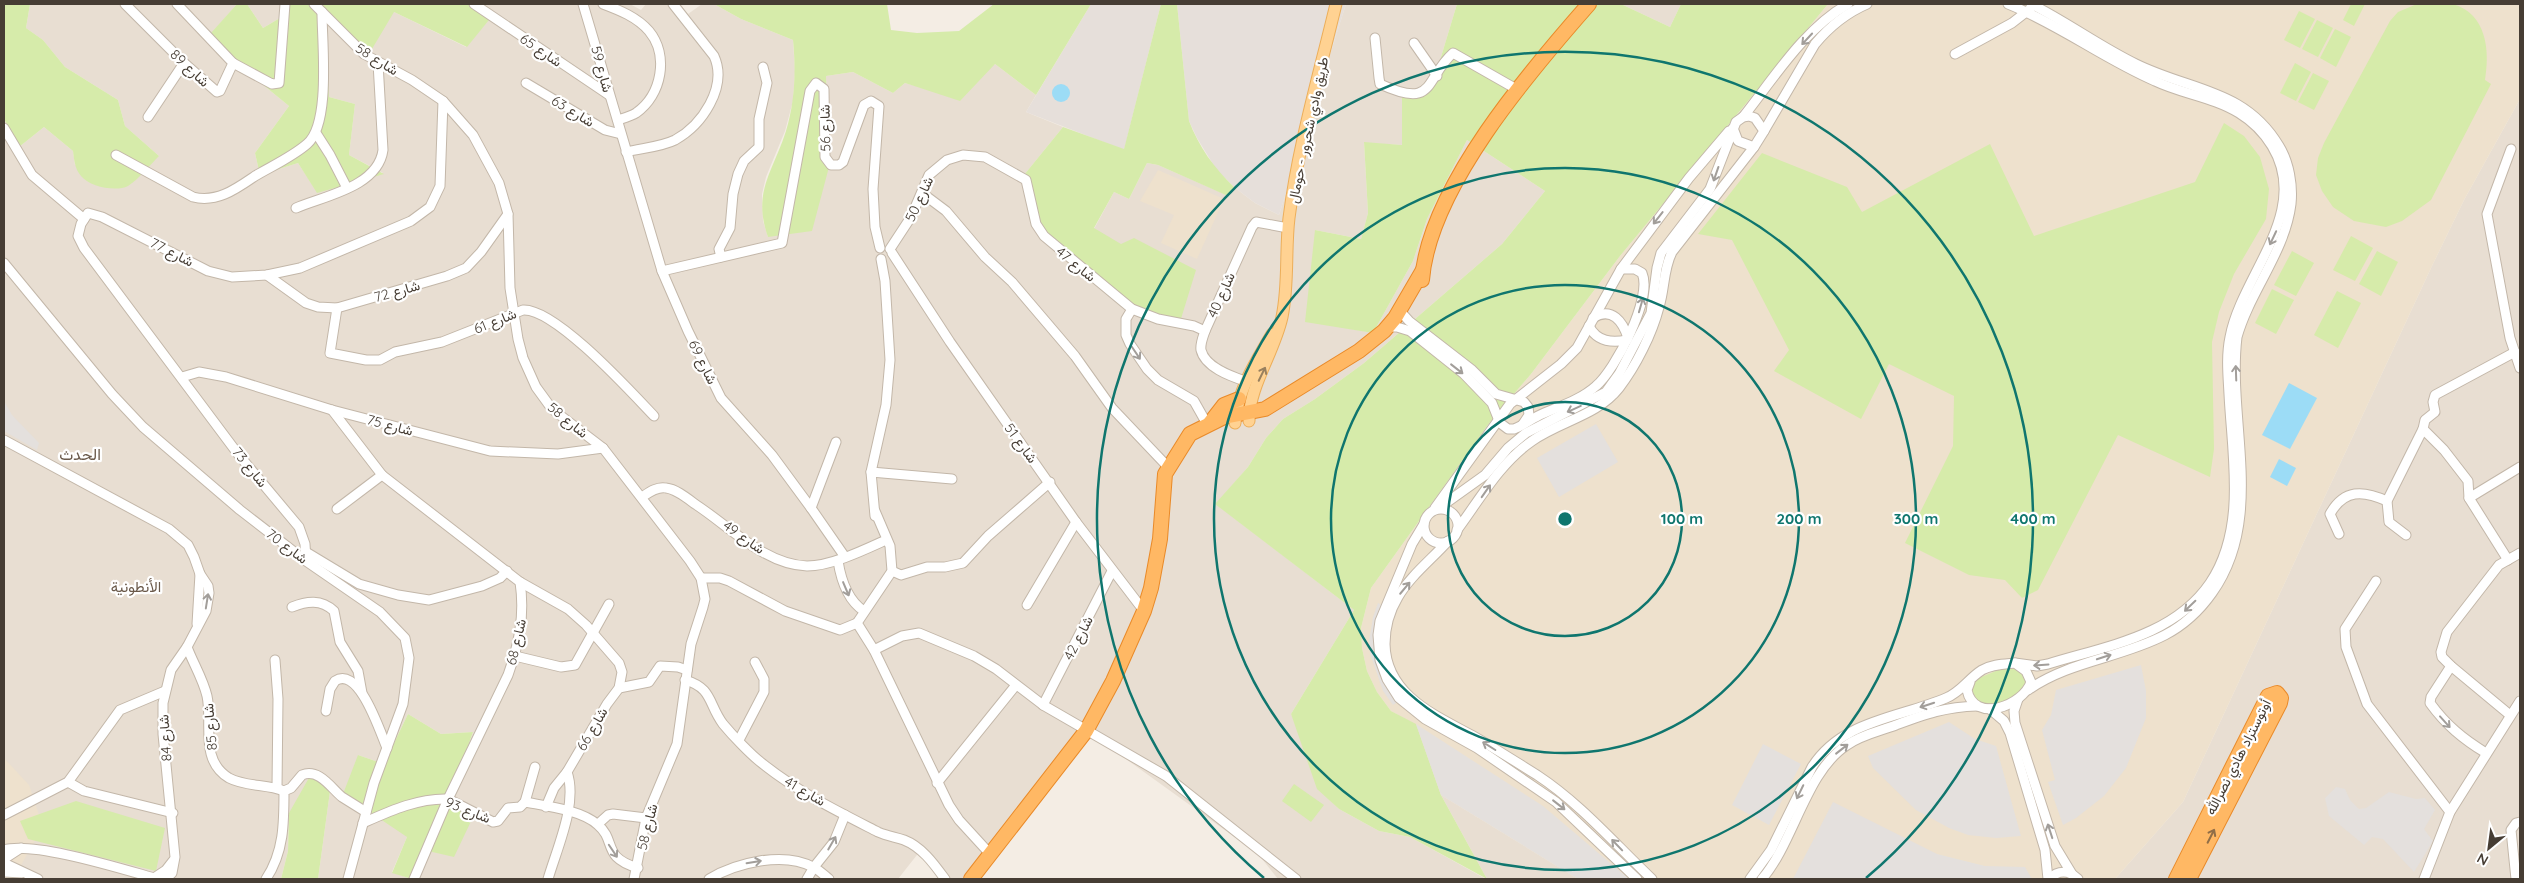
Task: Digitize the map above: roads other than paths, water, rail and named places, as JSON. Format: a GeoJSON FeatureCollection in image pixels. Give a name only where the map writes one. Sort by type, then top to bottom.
{"type":"FeatureCollection","features":[{"type":"Feature","properties":{"kind":"highway"},"geometry":{"type":"LineString","coordinates":[[1186,442],[1195,440],[1265,409],[1359,351],[1397,320],[1423,270],[1437,220],[1445,201],[1470,159],[1518,90],[1589,4]]}},
{"type":"Feature","properties":{"kind":"highway"},"geometry":{"type":"LineString","coordinates":[[971,879],[1086,731],[1113,681],[1144,611],[1160,539],[1162,488],[1168,467],[1190,434],[1208,423],[1224,406],[1239,398]]}},
{"type":"Feature","properties":{"kind":"highway"},"geometry":{"type":"LineString","coordinates":[[1208,423],[1242,418]]}},
{"type":"Feature","properties":{"kind":"highway","name":"أوتوستراد هادي نصرالله"},"geometry":{"type":"LineString","coordinates":[[2176,879],[2268,696],[2277,693],[2281,698],[2280,703],[2189,879]]}},
{"type":"Feature","properties":{"kind":"main road","name":"طريق وادي شحرور - حومال"},"geometry":{"type":"LineString","coordinates":[[1242,418],[1277,338],[1282,317],[1286,295],[1288,228],[1299,156],[1336,4]]}},
{"type":"Feature","properties":{"kind":"main road","name":"طريق وادي شحرور - حومال"},"geometry":{"type":"LineString","coordinates":[[1242,418],[1239,398],[1245,381],[1282,317]]}},
{"type":"Feature","properties":{"kind":"street","name":"شارع 89"},"geometry":{"type":"LineString","coordinates":[[125,4],[184,63],[217,92],[220,91],[227,81],[233,63]]}},
{"type":"Feature","properties":{"kind":"street"},"geometry":{"type":"LineString","coordinates":[[177,4],[233,63],[269,83],[277,85],[280,78],[287,6]]}},
{"type":"Feature","properties":{"kind":"street","name":"شارع 58"},"geometry":{"type":"LineString","coordinates":[[314,4],[354,46],[378,63],[412,80],[443,101],[459,118],[482,150],[499,183],[508,214],[510,288],[514,314],[523,358],[542,398],[552,409],[603,448],[642,497],[701,578],[705,599],[691,644],[676,744],[646,818],[638,868],[634,879]]}},
{"type":"Feature","properties":{"kind":"street","name":"شارع 65"},"geometry":{"type":"LineString","coordinates":[[474,4],[609,96]]}},
{"type":"Feature","properties":{"kind":"street","name":"شارع 59"},"geometry":{"type":"LineString","coordinates":[[583,4],[621,134]]}},
{"type":"Feature","properties":{"kind":"street"},"geometry":{"type":"LineString","coordinates":[[603,4],[624,12],[648,30],[656,40],[661,65],[656,87],[646,104],[635,113],[618,120]]}},
{"type":"Feature","properties":{"kind":"street"},"geometry":{"type":"LineString","coordinates":[[626,152],[665,144],[689,130],[701,117],[719,80],[718,65],[714,56],[673,4]]}},
{"type":"Feature","properties":{"kind":"street"},"geometry":{"type":"LineString","coordinates":[[1436,509],[1498,420],[1516,399],[1569,357],[1580,343],[1621,269],[1698,167],[1743,117],[1807,38],[1830,16],[1848,4]]}},
{"type":"Feature","properties":{"kind":"street"},"geometry":{"type":"LineString","coordinates":[[1652,879],[1591,818],[1550,784],[1480,740],[1420,706],[1400,687],[1390,672],[1387,659],[1385,635],[1391,609],[1405,587],[1448,541],[1495,477],[1516,454],[1540,435],[1590,412],[1607,400],[1620,387],[1635,362],[1660,306],[1665,266],[1674,247],[1754,147],[1815,44],[1828,29],[1850,11],[1868,4]]}},
{"type":"Feature","properties":{"kind":"street"},"geometry":{"type":"LineString","coordinates":[[1762,879],[1777,857],[1823,769],[1838,751],[1864,736],[1941,709],[1977,706],[1990,709],[2006,706],[2052,674],[2150,642],[2170,632],[2197,612],[2223,576],[2235,546],[2240,523],[2237,474],[2237,337],[2243,316],[2286,229],[2291,202],[2289,171],[2282,151],[2270,130],[2242,110],[2135,63],[2031,7],[2008,4]]}},
{"type":"Feature","properties":{"kind":"street"},"geometry":{"type":"LineString","coordinates":[[1955,54],[2031,7]]}},
{"type":"Feature","properties":{"kind":"street"},"geometry":{"type":"LineString","coordinates":[[116,155],[193,197],[205,200],[219,197],[301,148],[316,133],[320,124],[322,102],[322,12]]}},
{"type":"Feature","properties":{"kind":"street"},"geometry":{"type":"LineString","coordinates":[[1375,38],[1380,84],[1415,93],[1423,92],[1453,53],[1518,90]]}},
{"type":"Feature","properties":{"kind":"street"},"geometry":{"type":"LineString","coordinates":[[1414,43],[1437,76]]}},
{"type":"Feature","properties":{"kind":"street"},"geometry":{"type":"LineString","coordinates":[[148,118],[184,63]]}},
{"type":"Feature","properties":{"kind":"street"},"geometry":{"type":"LineString","coordinates":[[296,208],[347,188],[371,173],[382,156],[378,63]]}},
{"type":"Feature","properties":{"kind":"street"},"geometry":{"type":"LineString","coordinates":[[721,257],[719,249],[730,228],[733,194],[738,174],[744,161],[758,147],[759,120],[767,83],[763,66]]}},
{"type":"Feature","properties":{"kind":"street","name":"شارع 63"},"geometry":{"type":"LineString","coordinates":[[526,83],[598,126],[621,134]]}},
{"type":"Feature","properties":{"kind":"street","name":"شارع 56"},"geometry":{"type":"LineString","coordinates":[[662,271],[782,243],[810,91],[816,83],[824,88],[825,156],[831,165],[839,165],[843,162],[864,105],[871,101],[879,106],[873,189],[875,222],[887,253]]}},
{"type":"Feature","properties":{"kind":"street"},"geometry":{"type":"LineString","coordinates":[[267,275],[300,268],[411,221],[426,210],[436,198],[440,186],[443,101]]}},
{"type":"Feature","properties":{"kind":"street"},"geometry":{"type":"LineString","coordinates":[[1743,117],[1755,118],[1764,131]]}},
{"type":"Feature","properties":{"kind":"street"},"geometry":{"type":"LineString","coordinates":[[1733,127],[1738,141],[1754,147]]}},
{"type":"Feature","properties":{"kind":"street"},"geometry":{"type":"LineString","coordinates":[[1397,320],[1474,384],[1494,407],[1498,420],[1511,430],[1580,397],[1595,387],[1608,372],[1654,302],[1657,268],[1661,253],[1710,189],[1733,127]]}},
{"type":"Feature","properties":{"kind":"street"},"geometry":{"type":"LineString","coordinates":[[4,128],[32,175],[84,219],[78,236],[84,248],[182,377]]}},
{"type":"Feature","properties":{"kind":"street"},"geometry":{"type":"LineString","coordinates":[[316,133],[347,188]]}},
{"type":"Feature","properties":{"kind":"street","name":"شارع 69"},"geometry":{"type":"LineString","coordinates":[[621,134],[662,271],[721,398],[766,448],[845,557]]}},
{"type":"Feature","properties":{"kind":"street"},"geometry":{"type":"LineString","coordinates":[[2511,149],[2487,214],[2515,352],[2520,368]]}},
{"type":"Feature","properties":{"kind":"street","name":"شارع 50"},"geometry":{"type":"LineString","coordinates":[[887,253],[906,226],[929,175],[947,160],[963,155],[985,157]]}},
{"type":"Feature","properties":{"kind":"street","name":"شارع 47"},"geometry":{"type":"LineString","coordinates":[[985,157],[1026,180],[1036,224],[1044,236],[1132,309],[1158,319],[1194,326],[1205,331]]}},
{"type":"Feature","properties":{"kind":"street"},"geometry":{"type":"LineString","coordinates":[[922,193],[946,211],[985,258],[1012,282],[1075,356],[1112,408],[1168,467]]}},
{"type":"Feature","properties":{"kind":"street","name":"شارع 77"},"geometry":{"type":"LineString","coordinates":[[84,219],[88,214],[102,217],[208,271],[232,277],[267,275]]}},
{"type":"Feature","properties":{"kind":"street","name":"شارع 72"},"geometry":{"type":"LineString","coordinates":[[267,275],[306,303],[318,307],[337,308],[447,276],[466,268],[481,252],[508,214]]}},
{"type":"Feature","properties":{"kind":"street","name":"شارع 40"},"geometry":{"type":"LineString","coordinates":[[1245,381],[1231,377],[1205,358],[1201,349],[1205,331],[1252,227],[1256,222],[1288,228]]}},
{"type":"Feature","properties":{"kind":"street"},"geometry":{"type":"LineString","coordinates":[[701,578],[720,578],[729,581],[785,611],[840,630],[857,623],[892,571],[891,557],[882,538],[875,512],[871,472],[886,405],[890,374],[885,281],[887,253]]}},
{"type":"Feature","properties":{"kind":"street","name":"شارع 51"},"geometry":{"type":"LineString","coordinates":[[887,253],[903,271],[950,342],[1050,482],[1076,522],[1144,611]]}},
{"type":"Feature","properties":{"kind":"street","name":"شارع 70"},"geometry":{"type":"LineString","coordinates":[[4,263],[112,394],[143,427],[240,510],[380,612],[405,638],[409,658],[407,687],[403,704],[374,783],[348,879]]}},
{"type":"Feature","properties":{"kind":"street"},"geometry":{"type":"LineString","coordinates":[[1621,269],[1639,270],[1644,283],[1640,310],[1630,338]]}},
{"type":"Feature","properties":{"kind":"street","name":"شارع 61"},"geometry":{"type":"LineString","coordinates":[[337,308],[330,353],[366,360],[380,360],[394,352],[442,342],[523,310],[534,311],[563,330],[609,370],[654,416]]}},
{"type":"Feature","properties":{"kind":"street"},"geometry":{"type":"LineString","coordinates":[[1132,309],[1126,319],[1126,334],[1130,344],[1147,369],[1158,380],[1194,401],[1208,423]]}},
{"type":"Feature","properties":{"kind":"street"},"geometry":{"type":"LineString","coordinates":[[1591,322],[1602,314],[1617,318],[1627,330],[1635,362]]}},
{"type":"Feature","properties":{"kind":"street"},"geometry":{"type":"LineString","coordinates":[[1397,320],[1471,369],[1496,394],[1524,402],[1528,407],[1529,415],[1523,424]]}},
{"type":"Feature","properties":{"kind":"street"},"geometry":{"type":"LineString","coordinates":[[1591,322],[1596,336],[1606,341],[1630,338],[1650,331]]}},
{"type":"Feature","properties":{"kind":"street"},"geometry":{"type":"LineString","coordinates":[[1448,541],[1442,543],[1431,540],[1424,530],[1425,518],[1485,475],[1508,448],[1526,433],[1606,392],[1619,374],[1632,349]]}},
{"type":"Feature","properties":{"kind":"street"},"geometry":{"type":"LineString","coordinates":[[2406,535],[2389,522],[2386,501],[2425,420],[2435,412],[2433,402],[2436,395],[2515,352]]}},
{"type":"Feature","properties":{"kind":"street","name":"شارع 75"},"geometry":{"type":"LineString","coordinates":[[182,377],[198,372],[217,376],[332,410],[490,451],[558,454],[603,448]]}},
{"type":"Feature","properties":{"kind":"street","name":"شارع 73"},"geometry":{"type":"LineString","coordinates":[[182,377],[238,454],[296,522],[303,536],[306,557]]}},
{"type":"Feature","properties":{"kind":"street"},"geometry":{"type":"LineString","coordinates":[[332,410],[382,475],[507,570],[520,582],[568,609],[593,633],[619,663],[622,672],[620,688],[649,682],[660,666],[678,666],[687,670]]}},
{"type":"Feature","properties":{"kind":"street"},"geometry":{"type":"LineString","coordinates":[[2422,429],[2444,450],[2468,481],[2469,498],[2508,560]]}},
{"type":"Feature","properties":{"kind":"street","name":"شارع 84"},"geometry":{"type":"LineString","coordinates":[[4,440],[169,529],[188,545],[200,574],[196,628],[187,647],[171,670],[165,691],[164,734],[173,813],[175,857],[168,876],[156,879],[52,852],[21,848],[4,850]]}},
{"type":"Feature","properties":{"kind":"street"},"geometry":{"type":"LineString","coordinates":[[811,508],[836,442]]}},
{"type":"Feature","properties":{"kind":"street"},"geometry":{"type":"LineString","coordinates":[[2469,498],[2520,467]]}},
{"type":"Feature","properties":{"kind":"street"},"geometry":{"type":"LineString","coordinates":[[871,472],[952,478]]}},
{"type":"Feature","properties":{"kind":"street"},"geometry":{"type":"LineString","coordinates":[[1750,879],[1771,850],[1812,767],[1832,743],[1859,727],[1948,697],[1988,667],[2015,663],[2037,666],[2048,664],[2148,633],[2183,612],[2202,594],[2222,562],[2229,542],[2233,519],[2237,474]]}},
{"type":"Feature","properties":{"kind":"street"},"geometry":{"type":"LineString","coordinates":[[337,509],[382,475]]}},
{"type":"Feature","properties":{"kind":"street"},"geometry":{"type":"LineString","coordinates":[[892,571],[900,575],[928,567],[945,567],[963,562],[988,536],[1050,482]]}},
{"type":"Feature","properties":{"kind":"street","name":"شارع 49"},"geometry":{"type":"LineString","coordinates":[[642,497],[652,490],[668,488],[708,512],[756,547],[783,561],[808,566],[845,557]]}},
{"type":"Feature","properties":{"kind":"street"},"geometry":{"type":"LineString","coordinates":[[2339,534],[2330,514],[2336,503],[2348,495],[2369,493],[2386,501]]}},
{"type":"Feature","properties":{"kind":"street"},"geometry":{"type":"LineString","coordinates":[[1436,509],[1454,514],[1457,519],[1457,530]]}},
{"type":"Feature","properties":{"kind":"street"},"geometry":{"type":"LineString","coordinates":[[1027,605],[1076,522]]}},
{"type":"Feature","properties":{"kind":"street"},"geometry":{"type":"LineString","coordinates":[[1424,524],[1400,570],[1380,621],[1378,648],[1387,679],[1399,698],[1407,706],[1477,748],[1544,794],[1574,818],[1637,879]]}},
{"type":"Feature","properties":{"kind":"street"},"geometry":{"type":"LineString","coordinates":[[864,611],[850,599],[842,581],[845,557],[882,538]]}},
{"type":"Feature","properties":{"kind":"street"},"geometry":{"type":"LineString","coordinates":[[2510,715],[2442,658],[2441,652],[2447,632],[2499,565],[2520,552]]}},
{"type":"Feature","properties":{"kind":"street"},"geometry":{"type":"LineString","coordinates":[[306,557],[359,584],[398,595],[429,600],[482,586],[500,578],[507,570]]}},
{"type":"Feature","properties":{"kind":"street","name":"شارع 42"},"geometry":{"type":"LineString","coordinates":[[1043,705],[1112,571]]}},
{"type":"Feature","properties":{"kind":"street"},"geometry":{"type":"LineString","coordinates":[[2376,581],[2345,629],[2346,647],[2367,704],[2450,812]]}},
{"type":"Feature","properties":{"kind":"street","name":"شارع 68"},"geometry":{"type":"LineString","coordinates":[[414,879],[448,799],[508,675],[515,656],[523,618],[520,582]]}},
{"type":"Feature","properties":{"kind":"street"},"geometry":{"type":"LineString","coordinates":[[292,607],[309,601],[324,604],[334,612],[340,642],[358,671],[362,693],[387,748]]}},
{"type":"Feature","properties":{"kind":"street"},"geometry":{"type":"LineString","coordinates":[[515,656],[571,667],[578,662],[608,604]]}},
{"type":"Feature","properties":{"kind":"street"},"geometry":{"type":"LineString","coordinates":[[857,623],[874,650],[937,783],[959,820],[991,855]]}},
{"type":"Feature","properties":{"kind":"street"},"geometry":{"type":"LineString","coordinates":[[2166,623],[2170,632]]}},
{"type":"Feature","properties":{"kind":"street"},"geometry":{"type":"LineString","coordinates":[[874,650],[902,636],[919,633],[974,656],[996,669],[1043,705],[1166,776],[1296,879]]}},
{"type":"Feature","properties":{"kind":"street","name":"شارع 85"},"geometry":{"type":"LineString","coordinates":[[187,647],[208,699],[208,739],[215,763],[220,771],[235,780],[281,790]]}},
{"type":"Feature","properties":{"kind":"street"},"geometry":{"type":"LineString","coordinates":[[266,879],[277,858],[281,845],[281,790],[275,660]]}},
{"type":"Feature","properties":{"kind":"street"},"geometry":{"type":"LineString","coordinates":[[740,740],[764,692],[764,679],[755,662]]}},
{"type":"Feature","properties":{"kind":"street"},"geometry":{"type":"LineString","coordinates":[[2015,663],[2031,677],[2028,690]]}},
{"type":"Feature","properties":{"kind":"street"},"geometry":{"type":"LineString","coordinates":[[2451,666],[2431,697],[2430,703],[2445,723],[2467,742],[2486,753]]}},
{"type":"Feature","properties":{"kind":"street"},"geometry":{"type":"LineString","coordinates":[[326,711],[330,689],[338,679],[353,682],[362,693]]}},
{"type":"Feature","properties":{"kind":"street","name":"شارع 41"},"geometry":{"type":"LineString","coordinates":[[685,680],[705,690],[722,723],[761,763],[778,776],[845,815],[880,833],[905,841],[918,848],[945,879]]}},
{"type":"Feature","properties":{"kind":"street"},"geometry":{"type":"LineString","coordinates":[[1970,682],[1966,690],[1968,696],[1977,706]]}},
{"type":"Feature","properties":{"kind":"street"},"geometry":{"type":"LineString","coordinates":[[937,783],[1016,685]]}},
{"type":"Feature","properties":{"kind":"street","name":"شارع 66"},"geometry":{"type":"LineString","coordinates":[[546,807],[554,788],[567,772],[607,704],[620,688]]}},
{"type":"Feature","properties":{"kind":"street"},"geometry":{"type":"LineString","coordinates":[[4,816],[68,782],[120,710],[165,691]]}},
{"type":"Feature","properties":{"kind":"street"},"geometry":{"type":"LineString","coordinates":[[2018,699],[2014,711],[2015,723],[2055,846],[2075,877]]}},
{"type":"Feature","properties":{"kind":"street"},"geometry":{"type":"LineString","coordinates":[[2425,879],[2450,812],[2510,715],[2520,703]]}},
{"type":"Feature","properties":{"kind":"street"},"geometry":{"type":"LineString","coordinates":[[1990,709],[2004,721],[2010,733],[2046,850],[2048,879],[2060,872],[2075,877]]}},
{"type":"Feature","properties":{"kind":"street"},"geometry":{"type":"LineString","coordinates":[[535,767],[525,802],[568,811],[598,824],[614,855],[620,861],[638,868]]}},
{"type":"Feature","properties":{"kind":"street"},"geometry":{"type":"LineString","coordinates":[[548,879],[568,811],[571,783],[567,772]]}},
{"type":"Feature","properties":{"kind":"street"},"geometry":{"type":"LineString","coordinates":[[281,790],[291,788],[302,775],[311,773],[324,780],[345,799],[366,812]]}},
{"type":"Feature","properties":{"kind":"street"},"geometry":{"type":"LineString","coordinates":[[68,782],[84,791],[173,813]]}},
{"type":"Feature","properties":{"kind":"street"},"geometry":{"type":"LineString","coordinates":[[1544,794],[1550,784]]}},
{"type":"Feature","properties":{"kind":"street","name":"شارع 93"},"geometry":{"type":"LineString","coordinates":[[363,823],[425,800],[448,799],[493,822],[498,820],[508,808],[520,807],[525,802]]}},
{"type":"Feature","properties":{"kind":"street"},"geometry":{"type":"LineString","coordinates":[[598,824],[613,814],[646,818]]}},
{"type":"Feature","properties":{"kind":"street"},"geometry":{"type":"LineString","coordinates":[[807,879],[834,842],[845,815]]}},
{"type":"Feature","properties":{"kind":"street"},"geometry":{"type":"LineString","coordinates":[[2516,879],[2511,830],[2516,823],[2520,822]]}},
{"type":"Feature","properties":{"kind":"street"},"geometry":{"type":"LineString","coordinates":[[4,859],[21,848]]}},
{"type":"Feature","properties":{"kind":"street"},"geometry":{"type":"LineString","coordinates":[[709,879],[736,866],[755,861],[786,861],[814,867],[829,879]]}},
{"type":"Feature","properties":{"kind":"street"},"geometry":{"type":"LineString","coordinates":[[4,863],[38,879]]}},
{"type":"Feature","properties":{"kind":"street"},"geometry":{"type":"LineString","coordinates":[[4,872],[25,873]]}},
{"type":"Feature","properties":{"kind":"water"},"geometry":{"type":"Polygon","coordinates":[[[1061,84],[1068,86],[1070,93],[1068,100],[1061,102],[1054,100],[1052,93],[1054,86],[1061,84]]]}},
{"type":"Feature","properties":{"kind":"water"},"geometry":{"type":"Polygon","coordinates":[[[2289,383],[2317,398],[2290,449],[2262,435],[2289,383]]]}},
{"type":"Feature","properties":{"kind":"water"},"geometry":{"type":"Polygon","coordinates":[[[2279,459],[2296,468],[2287,486],[2270,477],[2279,459]]]}},
{"type":"Feature","properties":{"kind":"district","name":"الحدث"},"geometry":{"type":"Point","coordinates":[80,454]}},
{"type":"Feature","properties":{"kind":"district","name":"الأنطونية"},"geometry":{"type":"Point","coordinates":[136,586]}}]}
